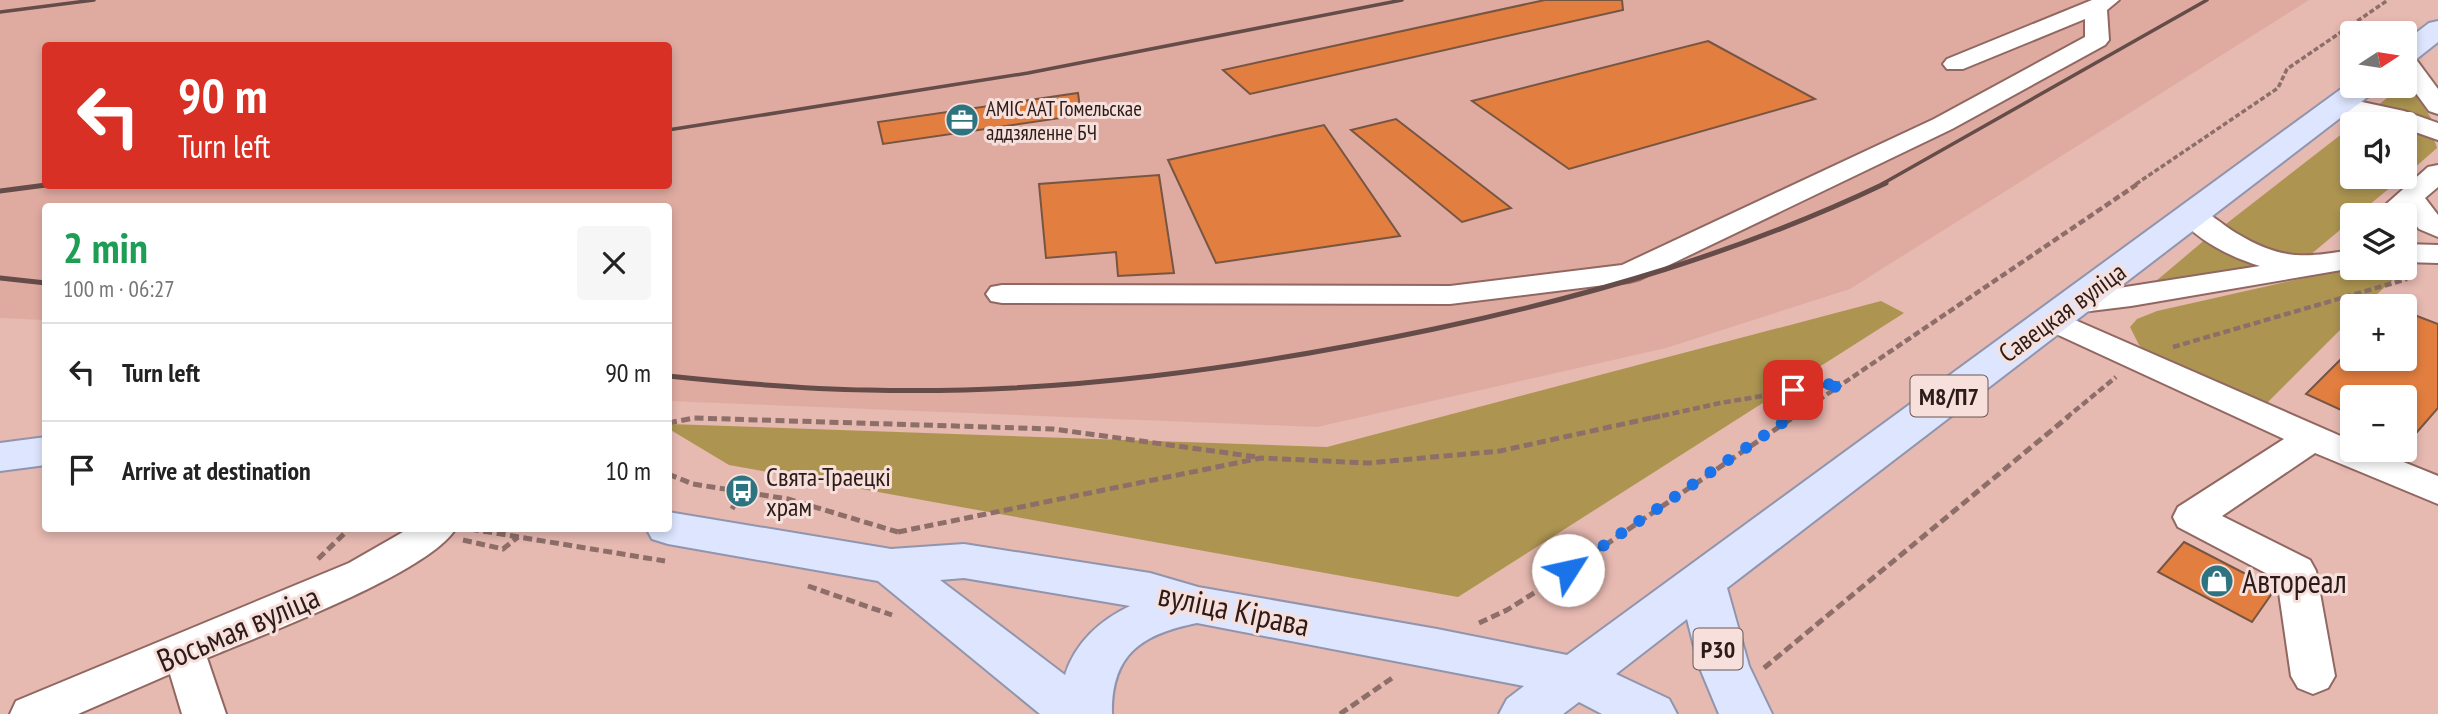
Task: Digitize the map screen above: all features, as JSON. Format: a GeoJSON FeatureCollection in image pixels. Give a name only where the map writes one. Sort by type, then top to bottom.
{"type":"FeatureCollection","features":[{"type":"Feature","properties":{"kind":"main road"},"geometry":{"type":"LineString","coordinates":[[2417,46],[2438,29]]}},
{"type":"Feature","properties":{"kind":"main road","name":"Савецкая вуліца"},"geometry":{"type":"LineString","coordinates":[[1525,714],[2347,98]]}},
{"type":"Feature","properties":{"kind":"main road"},"geometry":{"type":"LineString","coordinates":[[0,457],[42,452]]}},
{"type":"Feature","properties":{"kind":"main road","name":"вуліца Кірава"},"geometry":{"type":"LineString","coordinates":[[668,544],[883,564],[964,561],[1150,591],[1198,605],[1437,648],[1575,677],[1651,714]]}},
{"type":"Feature","properties":{"kind":"main road","name":"вуліца Кірава"},"geometry":{"type":"LineString","coordinates":[[883,564],[991,643],[1074,714]]}},
{"type":"Feature","properties":{"kind":"main road","name":"Р30"},"geometry":{"type":"LineString","coordinates":[[1703,580],[1716,643],[1728,680],[1751,694]]}},
{"type":"Feature","properties":{"kind":"main road"},"geometry":{"type":"LineString","coordinates":[[1086,714],[1089,676],[1108,644],[1138,621],[1157,612],[1198,605]]}},
{"type":"Feature","properties":{"kind":"street"},"geometry":{"type":"LineString","coordinates":[[1955,64],[2102,4]]}},
{"type":"Feature","properties":{"kind":"street"},"geometry":{"type":"LineString","coordinates":[[1002,294],[1450,295],[1629,272],[1943,124],[2097,40],[2102,4]]}},
{"type":"Feature","properties":{"kind":"street"},"geometry":{"type":"LineString","coordinates":[[2417,76],[2438,106]]}},
{"type":"Feature","properties":{"kind":"street"},"geometry":{"type":"LineString","coordinates":[[2339,104],[2405,118],[2438,132]]}},
{"type":"Feature","properties":{"kind":"street"},"geometry":{"type":"LineString","coordinates":[[2403,203],[2438,173]]}},
{"type":"Feature","properties":{"kind":"street"},"geometry":{"type":"LineString","coordinates":[[2193,216],[2223,239],[2251,254],[2281,262],[2338,258]]}},
{"type":"Feature","properties":{"kind":"street"},"geometry":{"type":"LineString","coordinates":[[2417,216],[2438,228]]}},
{"type":"Feature","properties":{"kind":"street"},"geometry":{"type":"LineString","coordinates":[[2417,262],[2438,254]]}},
{"type":"Feature","properties":{"kind":"street"},"geometry":{"type":"LineString","coordinates":[[2063,312],[2338,258]]}},
{"type":"Feature","properties":{"kind":"street"},"geometry":{"type":"LineString","coordinates":[[2063,312],[2312,439],[2433,479]]}},
{"type":"Feature","properties":{"kind":"street"},"geometry":{"type":"LineString","coordinates":[[2312,439],[2192,517],[2296,571],[2313,676]]}},
{"type":"Feature","properties":{"kind":"street","name":"Восьмая вуліца"},"geometry":{"type":"LineString","coordinates":[[33,714],[363,574],[414,546],[432,532]]}},
{"type":"Feature","properties":{"kind":"street"},"geometry":{"type":"LineString","coordinates":[[184,652],[204,714]]}},
{"type":"Feature","properties":{"kind":"path"},"geometry":{"type":"LineString","coordinates":[[1475,625],[1507,610],[1545,586],[2278,88],[2287,69],[2388,0]]}},
{"type":"Feature","properties":{"kind":"path"},"geometry":{"type":"LineString","coordinates":[[2171,348],[2367,280]]}},
{"type":"Feature","properties":{"kind":"path"},"geometry":{"type":"LineString","coordinates":[[1751,694],[2119,374]]}},
{"type":"Feature","properties":{"kind":"path"},"geometry":{"type":"LineString","coordinates":[[672,422],[694,418],[1053,429],[1261,458],[1368,463],[1500,451],[1720,403],[1842,382]]}},
{"type":"Feature","properties":{"kind":"path"},"geometry":{"type":"LineString","coordinates":[[858,602],[883,564],[1261,458]]}},
{"type":"Feature","properties":{"kind":"path"},"geometry":{"type":"LineString","coordinates":[[672,476],[693,484],[788,499]]}},
{"type":"Feature","properties":{"kind":"path"},"geometry":{"type":"LineString","coordinates":[[491,532],[518,537],[668,544]]}},
{"type":"Feature","properties":{"kind":"path"},"geometry":{"type":"LineString","coordinates":[[503,549],[518,537]]}},
{"type":"Feature","properties":{"kind":"path"},"geometry":{"type":"LineString","coordinates":[[801,585],[887,611],[897,619]]}},
{"type":"Feature","properties":{"kind":"path"},"geometry":{"type":"LineString","coordinates":[[1340,714],[1403,671]]}},
{"type":"Feature","properties":{"kind":"shaded area"},"geometry":{"type":"Polygon","coordinates":[[[0,0],[2309,0],[1850,289],[1666,348],[1317,427],[672,401],[672,203],[42,203],[42,320],[0,318],[0,0]]]}},
{"type":"Feature","properties":{"kind":"shaded area"},"geometry":{"type":"Polygon","coordinates":[[[2417,97],[2433,121],[2417,117],[2417,112],[2399,112],[2377,106],[2387,98],[2417,97]]]}},
{"type":"Feature","properties":{"kind":"shaded area"},"geometry":{"type":"Polygon","coordinates":[[[2417,128],[2434,140],[2437,148],[2417,166],[2417,128]]]}},
{"type":"Feature","properties":{"kind":"shaded area"},"geometry":{"type":"Polygon","coordinates":[[[2340,135],[2340,189],[2388,189],[2372,203],[2340,203],[2340,230],[2310,255],[2280,256],[2226,229],[2226,224],[2340,135]]]}},
{"type":"Feature","properties":{"kind":"shaded area"},"geometry":{"type":"Polygon","coordinates":[[[2207,238],[2265,265],[2149,287],[2207,238]]]}},
{"type":"Feature","properties":{"kind":"shaded area"},"geometry":{"type":"Polygon","coordinates":[[[2340,270],[2340,280],[2393,280],[2377,294],[2340,294],[2340,330],[2261,409],[2150,355],[2139,345],[2130,327],[2137,319],[2157,311],[2340,270]]]}},
{"type":"Feature","properties":{"kind":"shaded area"},"geometry":{"type":"Polygon","coordinates":[[[1881,301],[1904,313],[1458,597],[729,465],[672,431],[672,424],[1327,447],[1881,301]]]}},
{"type":"Feature","properties":{"kind":"building"},"geometry":{"type":"Polygon","coordinates":[[[1545,0],[1622,0],[1623,10],[1250,94],[1223,70],[1545,0]]]}},
{"type":"Feature","properties":{"kind":"building"},"geometry":{"type":"Polygon","coordinates":[[[1708,41],[1815,99],[1569,169],[1472,101],[1708,41]]]}},
{"type":"Feature","properties":{"kind":"building"},"geometry":{"type":"Polygon","coordinates":[[[1078,93],[1081,115],[883,144],[878,122],[1078,93]]]}},
{"type":"Feature","properties":{"kind":"building"},"geometry":{"type":"Polygon","coordinates":[[[1396,119],[1511,208],[1462,222],[1351,130],[1396,119]]]}},
{"type":"Feature","properties":{"kind":"building"},"geometry":{"type":"Polygon","coordinates":[[[1324,125],[1400,236],[1216,263],[1168,160],[1324,125]]]}},
{"type":"Feature","properties":{"kind":"building"},"geometry":{"type":"Polygon","coordinates":[[[1159,175],[1174,273],[1118,276],[1116,252],[1046,258],[1039,184],[1159,175]]]}},
{"type":"Feature","properties":{"kind":"building"},"geometry":{"type":"Polygon","coordinates":[[[2417,316],[2438,324],[2438,408],[2417,432],[2417,385],[2340,385],[2340,410],[2306,394],[2340,360],[2340,371],[2417,371],[2417,316]]]}},
{"type":"Feature","properties":{"kind":"building","name":"Автореал"},"geometry":{"type":"Polygon","coordinates":[[[2184,542],[2275,589],[2252,622],[2158,572],[2184,542]]]}},
{"type":"Feature","properties":{"kind":"railway"},"geometry":{"type":"LineString","coordinates":[[0,12],[94,0]]}},
{"type":"Feature","properties":{"kind":"railway"},"geometry":{"type":"LineString","coordinates":[[672,129],[1028,73],[1402,0]]}},
{"type":"Feature","properties":{"kind":"railway"},"geometry":{"type":"LineString","coordinates":[[1882,184],[2207,0]]}},
{"type":"Feature","properties":{"kind":"railway"},"geometry":{"type":"LineString","coordinates":[[672,376],[868,390],[1010,388],[1152,376],[1294,356],[1492,316],[1664,270],[1777,230],[1886,183]]}},
{"type":"Feature","properties":{"kind":"railway"},"geometry":{"type":"LineString","coordinates":[[0,191],[42,186]]}},
{"type":"Feature","properties":{"kind":"railway"},"geometry":{"type":"LineString","coordinates":[[0,278],[42,283]]}},
{"type":"Feature","properties":{"kind":"place","name":"АМІС ААТ Гомельскае аддзяленне БЧ"},"geometry":{"type":"Point","coordinates":[962,120]}},
{"type":"Feature","properties":{"kind":"place","name":"Свята-Траецкі храм"},"geometry":{"type":"Point","coordinates":[742,491]}},
{"type":"Feature","properties":{"kind":"place","name":"Автореал"},"geometry":{"type":"Point","coordinates":[2217,581]}},
{"type":"Feature","properties":{"kind":"route"},"geometry":{"type":"LineString","coordinates":[[1568,570],[1842,382],[1793,390]]}}]}
